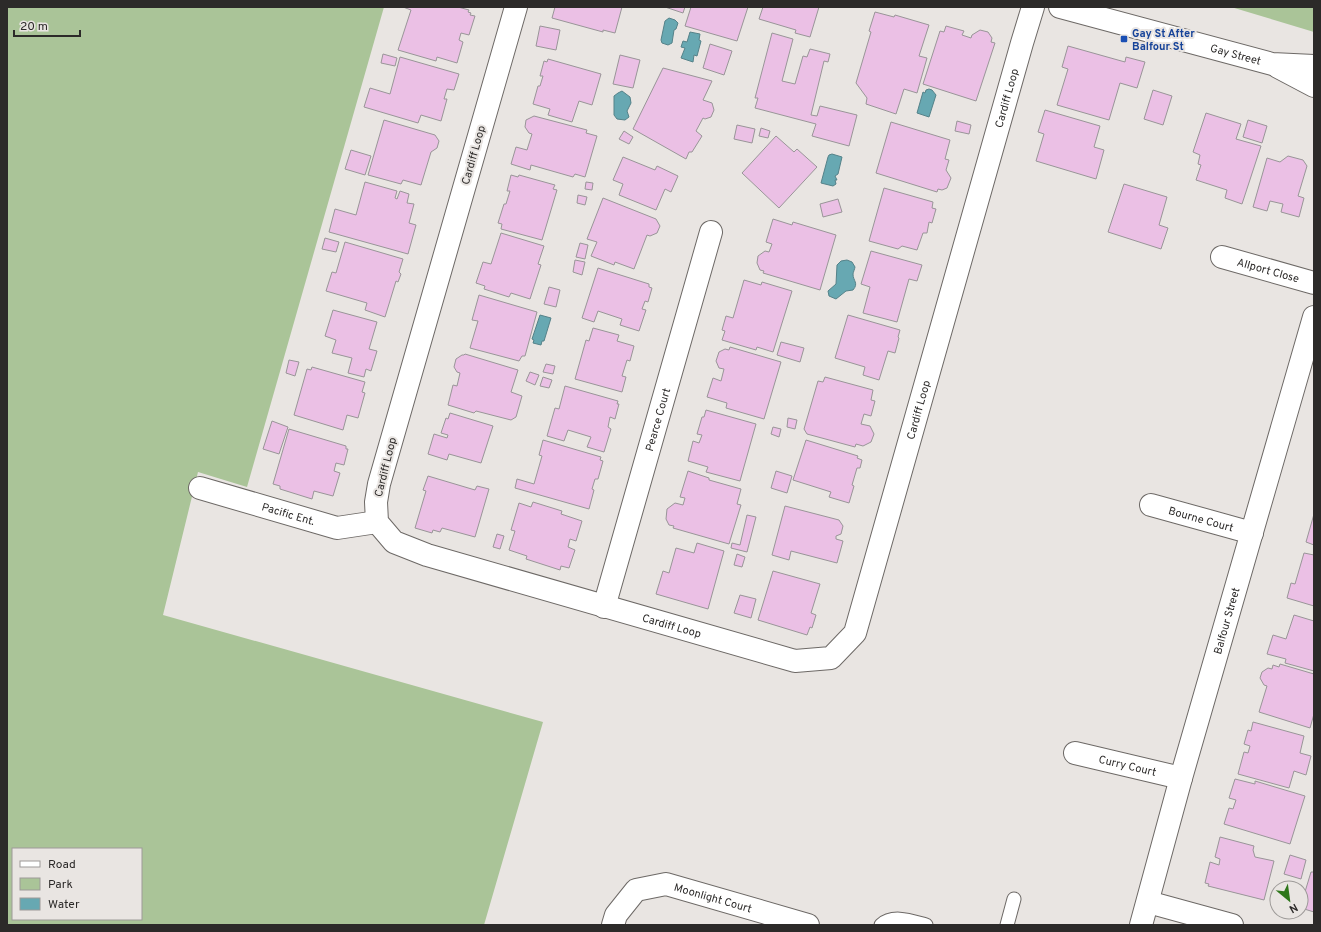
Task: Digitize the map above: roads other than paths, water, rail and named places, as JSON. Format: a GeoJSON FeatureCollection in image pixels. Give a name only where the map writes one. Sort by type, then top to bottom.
{"type":"FeatureCollection","features":[{"type":"Feature","properties":{"kind":"street","name":"Cardiff Loop"},"geometry":{"type":"LineString","coordinates":[[516,7],[379,484],[376,502],[378,522],[394,542],[427,555],[795,661],[831,658],[855,633],[1033,7]]}},
{"type":"Feature","properties":{"kind":"street","name":"Gay Street"},"geometry":{"type":"LineString","coordinates":[[1060,7],[1272,64],[1314,66]]}},
{"type":"Feature","properties":{"kind":"street","name":"Gay Street"},"geometry":{"type":"LineString","coordinates":[[1272,64],[1314,86]]}},
{"type":"Feature","properties":{"kind":"street","name":"Pearce Court"},"geometry":{"type":"LineString","coordinates":[[604,607],[710,232]]}},
{"type":"Feature","properties":{"kind":"street","name":"Allport Close"},"geometry":{"type":"LineString","coordinates":[[1222,257],[1314,283]]}},
{"type":"Feature","properties":{"kind":"street","name":"Balfour Street"},"geometry":{"type":"LineString","coordinates":[[1141,925],[1181,778],[1314,317]]}},
{"type":"Feature","properties":{"kind":"street","name":"Pacific Ent."},"geometry":{"type":"LineString","coordinates":[[200,488],[337,528],[378,522]]}},
{"type":"Feature","properties":{"kind":"street","name":"Bourne Court"},"geometry":{"type":"LineString","coordinates":[[1151,505],[1252,533]]}},
{"type":"Feature","properties":{"kind":"street","name":"Curry Court"},"geometry":{"type":"LineString","coordinates":[[1075,753],[1181,778]]}},
{"type":"Feature","properties":{"kind":"street","name":"Moonlight Court"},"geometry":{"type":"LineString","coordinates":[[613,925],[616,915],[636,890],[666,884],[808,925]]}},
{"type":"Feature","properties":{"kind":"street"},"geometry":{"type":"LineString","coordinates":[[1148,902],[1232,925]]}},
{"type":"Feature","properties":{"kind":"lane"},"geometry":{"type":"LineString","coordinates":[[1006,925],[1014,899]]}},
{"type":"Feature","properties":{"kind":"lane"},"geometry":{"type":"LineString","coordinates":[[881,925],[886,920],[905,919],[926,925]]}},
{"type":"Feature","properties":{"kind":"water"},"geometry":{"type":"Polygon","coordinates":[[[669,18],[678,23],[676,29],[674,30],[672,43],[668,45],[662,43],[661,40],[665,21],[669,18]]]}},
{"type":"Feature","properties":{"kind":"water"},"geometry":{"type":"Polygon","coordinates":[[[690,32],[700,34],[699,40],[701,41],[697,56],[694,55],[693,62],[681,58],[685,48],[681,47],[683,41],[687,42],[690,32]]]}},
{"type":"Feature","properties":{"kind":"water"},"geometry":{"type":"Polygon","coordinates":[[[929,89],[936,95],[929,117],[917,113],[923,92],[925,93],[926,90],[929,89]]]}},
{"type":"Feature","properties":{"kind":"water"},"geometry":{"type":"Polygon","coordinates":[[[622,91],[630,97],[631,103],[627,111],[629,117],[625,120],[617,119],[614,115],[614,96],[622,91]]]}},
{"type":"Feature","properties":{"kind":"water"},"geometry":{"type":"Polygon","coordinates":[[[832,154],[842,157],[838,174],[835,176],[837,180],[835,180],[836,184],[833,186],[821,183],[828,157],[832,154]]]}},
{"type":"Feature","properties":{"kind":"water"},"geometry":{"type":"Polygon","coordinates":[[[847,260],[852,262],[855,267],[853,276],[856,286],[853,290],[846,291],[836,299],[829,296],[828,291],[836,284],[837,265],[841,261],[847,260]]]}},
{"type":"Feature","properties":{"kind":"water"},"geometry":{"type":"Polygon","coordinates":[[[540,315],[551,318],[544,341],[542,341],[541,345],[533,343],[534,340],[532,339],[540,315]]]}},
{"type":"Feature","properties":{"kind":"place","name":"Gay St After Balfour St"},"geometry":{"type":"Point","coordinates":[1124,39]}}]}
